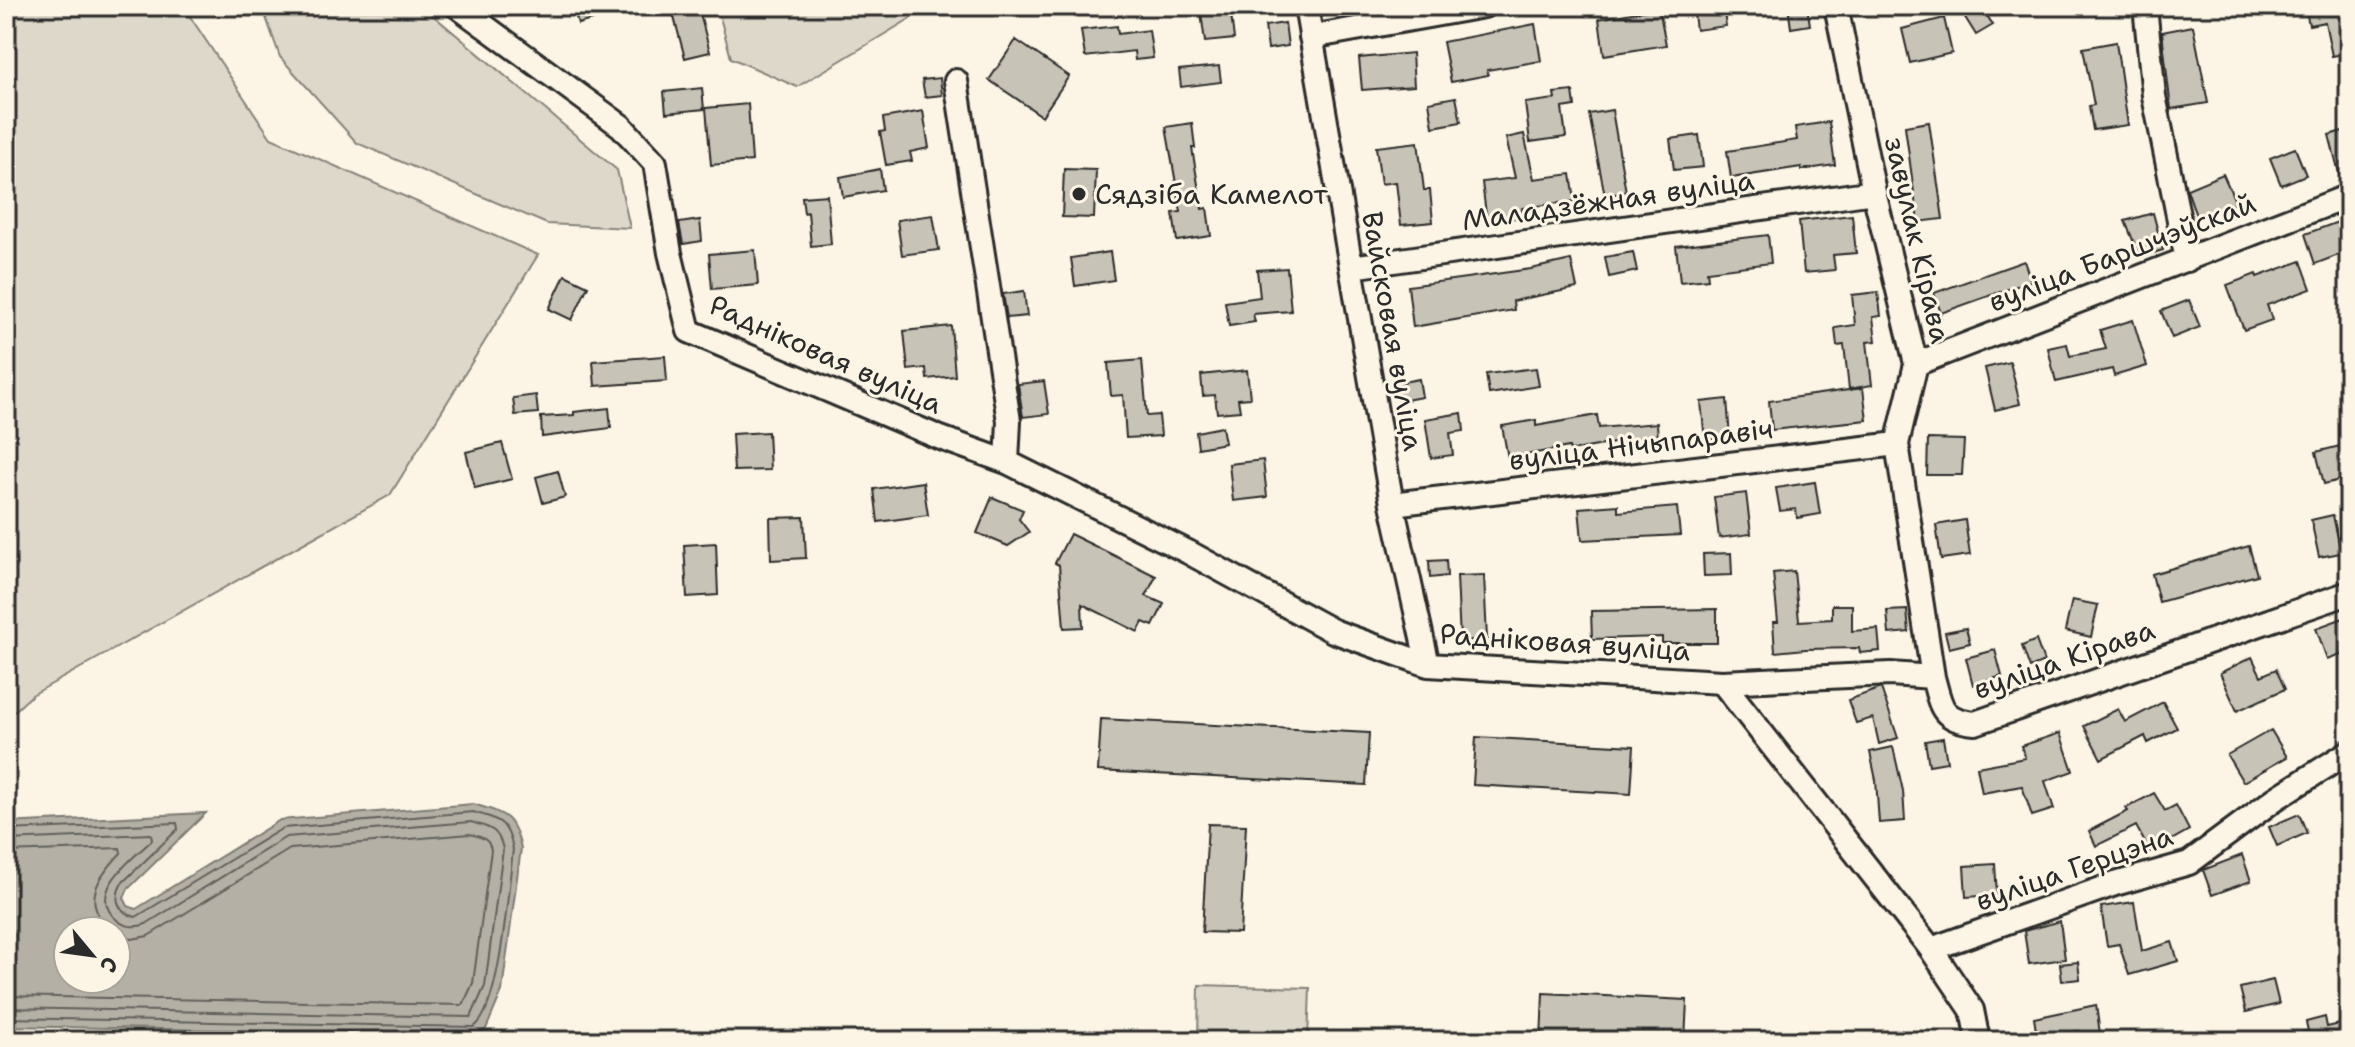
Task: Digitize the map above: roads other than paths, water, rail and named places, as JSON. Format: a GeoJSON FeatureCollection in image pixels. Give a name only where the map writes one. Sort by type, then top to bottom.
{"type":"FeatureCollection","features":[{"type":"Feature","properties":{"kind":"street","name":"Радніковая вуліца"},"geometry":{"type":"LineString","coordinates":[[457,6],[621,126],[655,163],[670,253],[689,331],[938,437],[1007,462],[1188,552],[1333,631],[1428,665],[1722,682],[1931,949],[1972,1010],[1978,1041]]}},
{"type":"Feature","properties":{"kind":"street","name":"Вайсковая вуліца"},"geometry":{"type":"LineString","coordinates":[[1306,6],[1392,504],[1428,665]]}},
{"type":"Feature","properties":{"kind":"street"},"geometry":{"type":"LineString","coordinates":[[1311,37],[1484,6]]}},
{"type":"Feature","properties":{"kind":"street","name":"завулак Кірава"},"geometry":{"type":"LineString","coordinates":[[1836,6],[1874,192],[1916,364],[1897,444],[1933,677]]}},
{"type":"Feature","properties":{"kind":"street"},"geometry":{"type":"LineString","coordinates":[[2145,6],[2154,96],[2187,260]]}},
{"type":"Feature","properties":{"kind":"street"},"geometry":{"type":"LineString","coordinates":[[956,81],[1009,421],[1007,462]]}},
{"type":"Feature","properties":{"kind":"street","name":"Маладзёжная вуліца"},"geometry":{"type":"LineString","coordinates":[[1352,267],[1874,192]]}},
{"type":"Feature","properties":{"kind":"street","name":"вуліца Баршчэўскай"},"geometry":{"type":"LineString","coordinates":[[1916,364],[2349,196]]}},
{"type":"Feature","properties":{"kind":"street","name":"вуліца Нічыпаравіч"},"geometry":{"type":"LineString","coordinates":[[1392,504],[1897,444]]}},
{"type":"Feature","properties":{"kind":"street","name":"вуліца Кірава"},"geometry":{"type":"LineString","coordinates":[[1722,682],[1890,674],[1933,677],[1942,709],[1956,721],[1975,723],[2349,593]]}},
{"type":"Feature","properties":{"kind":"street","name":"вуліца Герцэна"},"geometry":{"type":"LineString","coordinates":[[1931,949],[2115,884],[2189,863],[2275,799],[2349,752]]}},
{"type":"Feature","properties":{"kind":"water"},"geometry":{"type":"Polygon","coordinates":[[[473,804],[506,817],[515,828],[521,848],[502,991],[486,1029],[476,1035],[6,1026],[6,823],[206,813],[128,889],[124,898],[128,906],[136,909],[280,820],[473,804]]]}},
{"type":"Feature","properties":{"kind":"place","name":"Сядзіба Камелот"},"geometry":{"type":"Point","coordinates":[1079,194]}}]}
